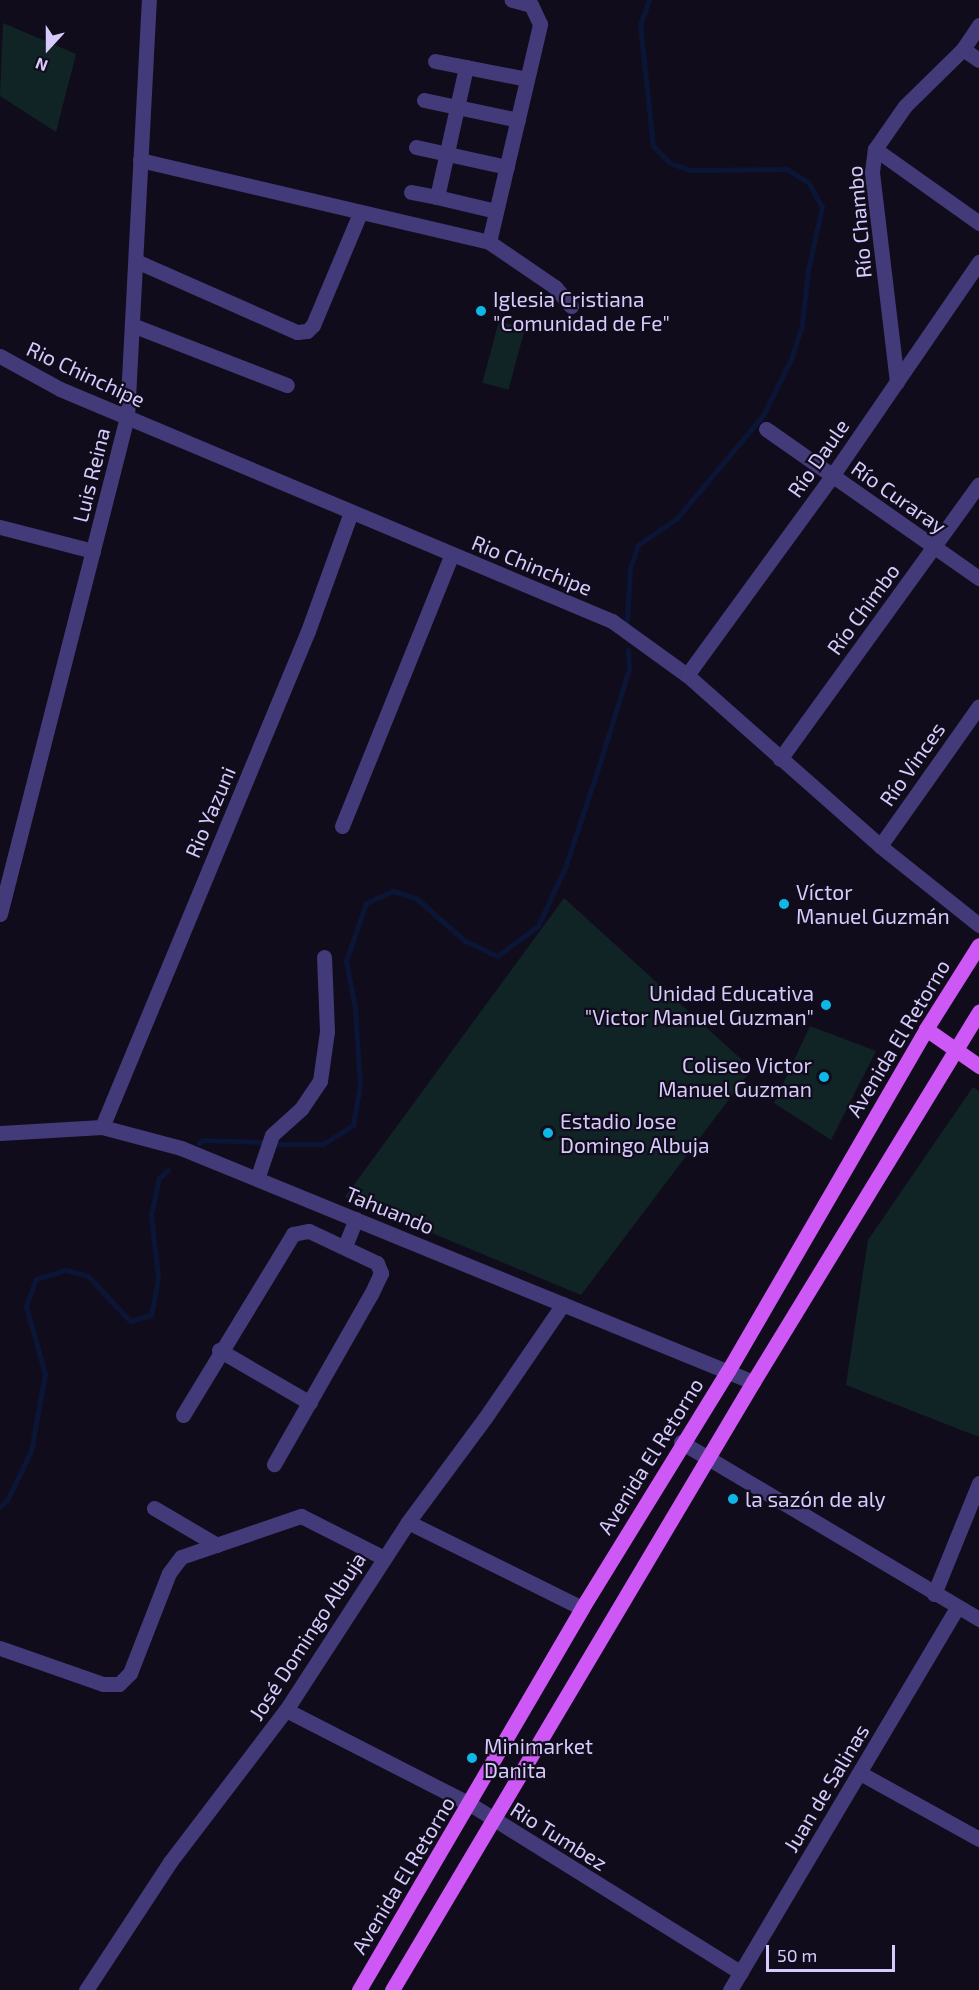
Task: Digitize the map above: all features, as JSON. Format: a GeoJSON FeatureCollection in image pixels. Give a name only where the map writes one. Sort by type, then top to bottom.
{"type":"FeatureCollection","features":[{"type":"Feature","properties":{"kind":"main road","name":"Avenida El Retorno"},"geometry":{"type":"LineString","coordinates":[[359,1990],[470,1804],[582,1608],[681,1442],[728,1371],[926,1029],[979,945]]}},
{"type":"Feature","properties":{"kind":"main road"},"geometry":{"type":"LineString","coordinates":[[392,1990],[709,1460],[753,1382],[979,1012]]}},
{"type":"Feature","properties":{"kind":"main road"},"geometry":{"type":"LineString","coordinates":[[926,1029],[979,1066]]}},
{"type":"Feature","properties":{"kind":"street","name":"Luis Reina"},"geometry":{"type":"LineString","coordinates":[[0,914],[127,417],[149,0]]}},
{"type":"Feature","properties":{"kind":"street"},"geometry":{"type":"LineString","coordinates":[[489,242],[540,24],[531,5],[512,0]]}},
{"type":"Feature","properties":{"kind":"street","name":"Río Chambo"},"geometry":{"type":"LineString","coordinates":[[897,381],[872,172],[875,149],[905,106],[963,49],[979,25]]}},
{"type":"Feature","properties":{"kind":"street"},"geometry":{"type":"LineString","coordinates":[[963,49],[979,60]]}},
{"type":"Feature","properties":{"kind":"street"},"geometry":{"type":"LineString","coordinates":[[435,61],[527,79]]}},
{"type":"Feature","properties":{"kind":"street"},"geometry":{"type":"LineString","coordinates":[[437,197],[466,67]]}},
{"type":"Feature","properties":{"kind":"street"},"geometry":{"type":"LineString","coordinates":[[424,100],[518,120]]}},
{"type":"Feature","properties":{"kind":"street"},"geometry":{"type":"LineString","coordinates":[[416,147],[507,167]]}},
{"type":"Feature","properties":{"kind":"street"},"geometry":{"type":"LineString","coordinates":[[875,149],[979,223]]}},
{"type":"Feature","properties":{"kind":"street"},"geometry":{"type":"LineString","coordinates":[[140,160],[489,242],[555,287],[571,306]]}},
{"type":"Feature","properties":{"kind":"street"},"geometry":{"type":"LineString","coordinates":[[411,192],[496,211]]}},
{"type":"Feature","properties":{"kind":"street"},"geometry":{"type":"LineString","coordinates":[[136,261],[297,332],[307,331],[313,325],[360,213]]}},
{"type":"Feature","properties":{"kind":"street","name":"Río Daule"},"geometry":{"type":"LineString","coordinates":[[687,675],[832,476],[979,262]]}},
{"type":"Feature","properties":{"kind":"street"},"geometry":{"type":"LineString","coordinates":[[132,325],[288,384]]}},
{"type":"Feature","properties":{"kind":"street","name":"Rio Chinchipe"},"geometry":{"type":"LineString","coordinates":[[0,356],[60,389],[612,621],[687,675],[880,846],[979,925]]}},
{"type":"Feature","properties":{"kind":"street","name":"Río Curaray"},"geometry":{"type":"LineString","coordinates":[[766,429],[979,578]]}},
{"type":"Feature","properties":{"kind":"street","name":"Río Chimbo"},"geometry":{"type":"LineString","coordinates":[[780,759],[979,484]]}},
{"type":"Feature","properties":{"kind":"street","name":"Rio Yazuni"},"geometry":{"type":"LineString","coordinates":[[102,1127],[308,631],[351,512]]}},
{"type":"Feature","properties":{"kind":"street"},"geometry":{"type":"LineString","coordinates":[[0,527],[93,550]]}},
{"type":"Feature","properties":{"kind":"street"},"geometry":{"type":"LineString","coordinates":[[342,826],[452,554]]}},
{"type":"Feature","properties":{"kind":"street","name":"Río Vinces"},"geometry":{"type":"LineString","coordinates":[[880,846],[979,706]]}},
{"type":"Feature","properties":{"kind":"street"},"geometry":{"type":"LineString","coordinates":[[257,1179],[272,1135],[301,1110],[320,1081],[327,1031],[324,957]]}},
{"type":"Feature","properties":{"kind":"street","name":"Tahuando"},"geometry":{"type":"LineString","coordinates":[[0,1133],[102,1127],[182,1148],[753,1382]]}},
{"type":"Feature","properties":{"kind":"street"},"geometry":{"type":"LineString","coordinates":[[345,1246],[356,1219]]}},
{"type":"Feature","properties":{"kind":"street"},"geometry":{"type":"LineString","coordinates":[[183,1415],[219,1350],[293,1234],[309,1231],[377,1263],[381,1273],[274,1464]]}},
{"type":"Feature","properties":{"kind":"street","name":"José Domingo Albuja"},"geometry":{"type":"LineString","coordinates":[[86,1990],[170,1862],[286,1710],[408,1522],[485,1418],[563,1304]]}},
{"type":"Feature","properties":{"kind":"street"},"geometry":{"type":"LineString","coordinates":[[219,1350],[310,1403]]}},
{"type":"Feature","properties":{"kind":"street"},"geometry":{"type":"LineString","coordinates":[[681,1442],[979,1619]]}},
{"type":"Feature","properties":{"kind":"street"},"geometry":{"type":"LineString","coordinates":[[934,1594],[979,1483]]}},
{"type":"Feature","properties":{"kind":"street"},"geometry":{"type":"LineString","coordinates":[[154,1509],[217,1545]]}},
{"type":"Feature","properties":{"kind":"street"},"geometry":{"type":"LineString","coordinates":[[0,1648],[103,1684],[119,1684],[130,1673],[174,1564],[181,1557],[301,1516],[384,1558]]}},
{"type":"Feature","properties":{"kind":"street"},"geometry":{"type":"LineString","coordinates":[[408,1522],[582,1608]]}},
{"type":"Feature","properties":{"kind":"street","name":"Juan de Salinas"},"geometry":{"type":"LineString","coordinates":[[730,1990],[957,1607]]}},
{"type":"Feature","properties":{"kind":"street","name":"Rio Tumbez"},"geometry":{"type":"LineString","coordinates":[[286,1710],[470,1804],[492,1820],[741,1973]]}},
{"type":"Feature","properties":{"kind":"street"},"geometry":{"type":"LineString","coordinates":[[860,1773],[979,1839]]}},
{"type":"Feature","properties":{"kind":"green space"},"geometry":{"type":"Polygon","coordinates":[[[3,23],[76,54],[56,132],[0,96],[3,23]]]}},
{"type":"Feature","properties":{"kind":"green space"},"geometry":{"type":"Polygon","coordinates":[[[499,321],[525,328],[509,390],[482,383],[499,321]]]}},
{"type":"Feature","properties":{"kind":"green space","name":"Estadio Jose Domingo Albuja"},"geometry":{"type":"Polygon","coordinates":[[[564,898],[752,1069],[581,1295],[345,1197],[564,898]]]}},
{"type":"Feature","properties":{"kind":"green space","name":"Coliseo Victor Manuel Guzman"},"geometry":{"type":"Polygon","coordinates":[[[810,1026],[876,1051],[831,1140],[774,1103],[810,1026]]]}},
{"type":"Feature","properties":{"kind":"green space"},"geometry":{"type":"Polygon","coordinates":[[[973,1087],[979,1091],[979,1437],[846,1385],[868,1240],[973,1087]]]}},
{"type":"Feature","properties":{"kind":"waterway"},"geometry":{"type":"LineString","coordinates":[[627,620],[630,568],[638,545],[677,518],[763,415],[791,359],[802,325],[808,270],[822,207],[808,182],[786,169],[690,170],[670,163],[653,146],[640,25],[649,0]]}},
{"type":"Feature","properties":{"kind":"waterway"},"geometry":{"type":"LineString","coordinates":[[277,1144],[323,1144],[353,1125],[360,1086],[355,1008],[346,961],[366,903],[393,891],[416,898],[465,941],[497,956],[538,926],[566,865],[601,759],[629,669],[628,650]]}},
{"type":"Feature","properties":{"kind":"waterway"},"geometry":{"type":"LineString","coordinates":[[199,1143],[203,1140],[263,1142]]}},
{"type":"Feature","properties":{"kind":"waterway"},"geometry":{"type":"LineString","coordinates":[[0,1506],[7,1500],[31,1451],[45,1374],[26,1306],[36,1279],[66,1270],[88,1276],[130,1321],[151,1315],[158,1278],[151,1215],[159,1178],[168,1170]]}},
{"type":"Feature","properties":{"kind":"place","name":"Iglesia Cristiana \"Comunidad de Fe\""},"geometry":{"type":"Point","coordinates":[481,311]}},
{"type":"Feature","properties":{"kind":"place","name":"Víctor Manuel Guzmán"},"geometry":{"type":"Point","coordinates":[784,904]}},
{"type":"Feature","properties":{"kind":"place","name":"Unidad Educativa \"Victor Manuel Guzman\""},"geometry":{"type":"Point","coordinates":[826,1005]}},
{"type":"Feature","properties":{"kind":"place","name":"Coliseo Victor Manuel Guzman"},"geometry":{"type":"Point","coordinates":[824,1077]}},
{"type":"Feature","properties":{"kind":"place","name":"Estadio Jose Domingo Albuja"},"geometry":{"type":"Point","coordinates":[548,1133]}},
{"type":"Feature","properties":{"kind":"place","name":"la sazón de aly"},"geometry":{"type":"Point","coordinates":[733,1499]}},
{"type":"Feature","properties":{"kind":"place","name":"Minimarket Danita"},"geometry":{"type":"Point","coordinates":[472,1758]}}]}
